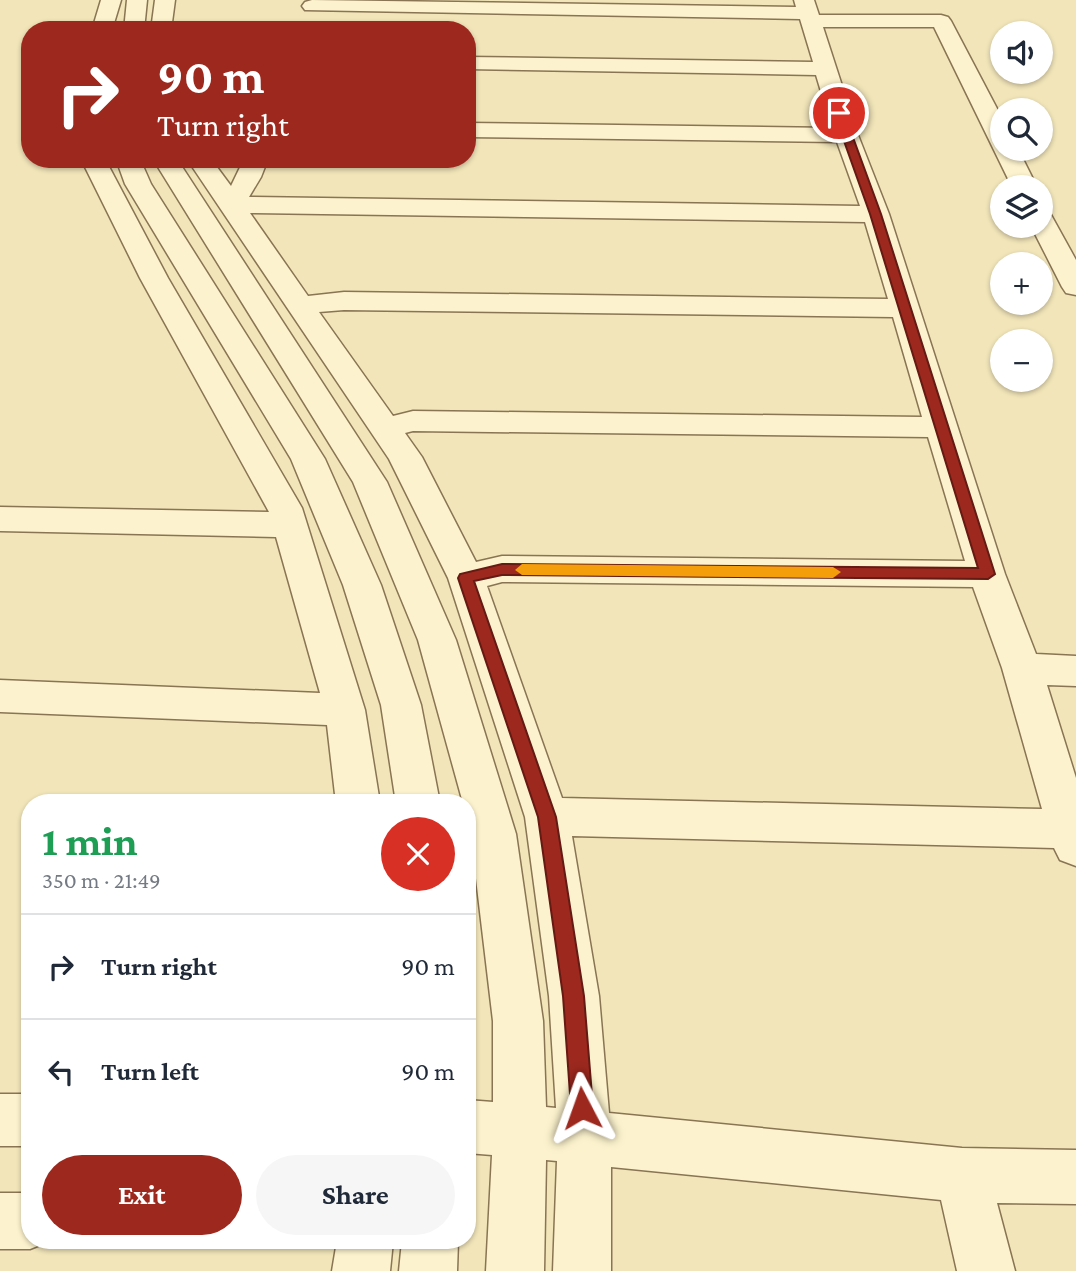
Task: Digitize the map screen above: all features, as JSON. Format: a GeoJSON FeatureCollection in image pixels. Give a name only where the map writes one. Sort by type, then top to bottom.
{"type":"FeatureCollection","features":[{"type":"Feature","properties":{"kind":"street"},"geometry":{"type":"LineString","coordinates":[[105,21],[111,0]]}},
{"type":"Feature","properties":{"kind":"street"},"geometry":{"type":"LineString","coordinates":[[135,21],[137,0]]}},
{"type":"Feature","properties":{"kind":"street"},"geometry":{"type":"LineString","coordinates":[[162,21],[165,0]]}},
{"type":"Feature","properties":{"kind":"street"},"geometry":{"type":"LineString","coordinates":[[307,21],[313,3],[807,11],[941,21],[990,117]]}},
{"type":"Feature","properties":{"kind":"street"},"geometry":{"type":"LineString","coordinates":[[547,817],[1073,837],[1022,668],[988,574],[876,214],[846,135],[807,11]]}},
{"type":"Feature","properties":{"kind":"street"},"geometry":{"type":"LineString","coordinates":[[476,63],[825,69]]}},
{"type":"Feature","properties":{"kind":"street"},"geometry":{"type":"LineString","coordinates":[[476,130],[846,135]]}},
{"type":"Feature","properties":{"kind":"street"},"geometry":{"type":"LineString","coordinates":[[98,168],[154,278],[285,508],[345,710],[357,794]]}},
{"type":"Feature","properties":{"kind":"street"},"geometry":{"type":"LineString","coordinates":[[132,168],[138,184],[308,459],[362,585],[397,691],[416,794]]}},
{"type":"Feature","properties":{"kind":"street"},"geometry":{"type":"LineString","coordinates":[[170,168],[370,482],[437,640],[494,834],[518,1021],[520,1130],[515,1271]]}},
{"type":"Feature","properties":{"kind":"street"},"geometry":{"type":"LineString","coordinates":[[205,168],[405,457],[466,578],[547,817],[574,996],[584,1136],[582,1271]]}},
{"type":"Feature","properties":{"kind":"street"},"geometry":{"type":"LineString","coordinates":[[231,205],[252,168]]}},
{"type":"Feature","properties":{"kind":"street"},"geometry":{"type":"LineString","coordinates":[[231,205],[876,214]]}},
{"type":"Feature","properties":{"kind":"street"},"geometry":{"type":"LineString","coordinates":[[1051,238],[1076,287]]}},
{"type":"Feature","properties":{"kind":"street"},"geometry":{"type":"LineString","coordinates":[[300,304],[344,301],[905,309]]}},
{"type":"Feature","properties":{"kind":"street"},"geometry":{"type":"LineString","coordinates":[[386,428],[413,421],[941,427]]}},
{"type":"Feature","properties":{"kind":"street"},"geometry":{"type":"LineString","coordinates":[[0,519],[290,525]]}},
{"type":"Feature","properties":{"kind":"street"},"geometry":{"type":"LineString","coordinates":[[466,578],[502,569],[988,574]]}},
{"type":"Feature","properties":{"kind":"street"},"geometry":{"type":"LineString","coordinates":[[1022,668],[1076,671]]}},
{"type":"Feature","properties":{"kind":"street"},"geometry":{"type":"LineString","coordinates":[[0,696],[345,710]]}},
{"type":"Feature","properties":{"kind":"street"},"geometry":{"type":"LineString","coordinates":[[0,1120],[21,1120]]}},
{"type":"Feature","properties":{"kind":"street"},"geometry":{"type":"LineString","coordinates":[[476,1127],[962,1175],[1076,1177]]}},
{"type":"Feature","properties":{"kind":"street"},"geometry":{"type":"LineString","coordinates":[[962,1175],[986,1271]]}},
{"type":"Feature","properties":{"kind":"street"},"geometry":{"type":"LineString","coordinates":[[0,1221],[21,1221]]}},
{"type":"Feature","properties":{"kind":"street"},"geometry":{"type":"LineString","coordinates":[[361,1271],[364,1249]]}},
{"type":"Feature","properties":{"kind":"street"},"geometry":{"type":"LineString","coordinates":[[428,1271],[429,1249]]}},
{"type":"Feature","properties":{"kind":"slow traffic"},"geometry":{"type":"LineString","coordinates":[[522,570],[833,572]]}},
{"type":"Feature","properties":{"kind":"route"},"geometry":{"type":"LineString","coordinates":[[582,1108],[574,996],[547,817],[466,578],[502,569],[988,574],[876,214],[839,113]]}}]}
